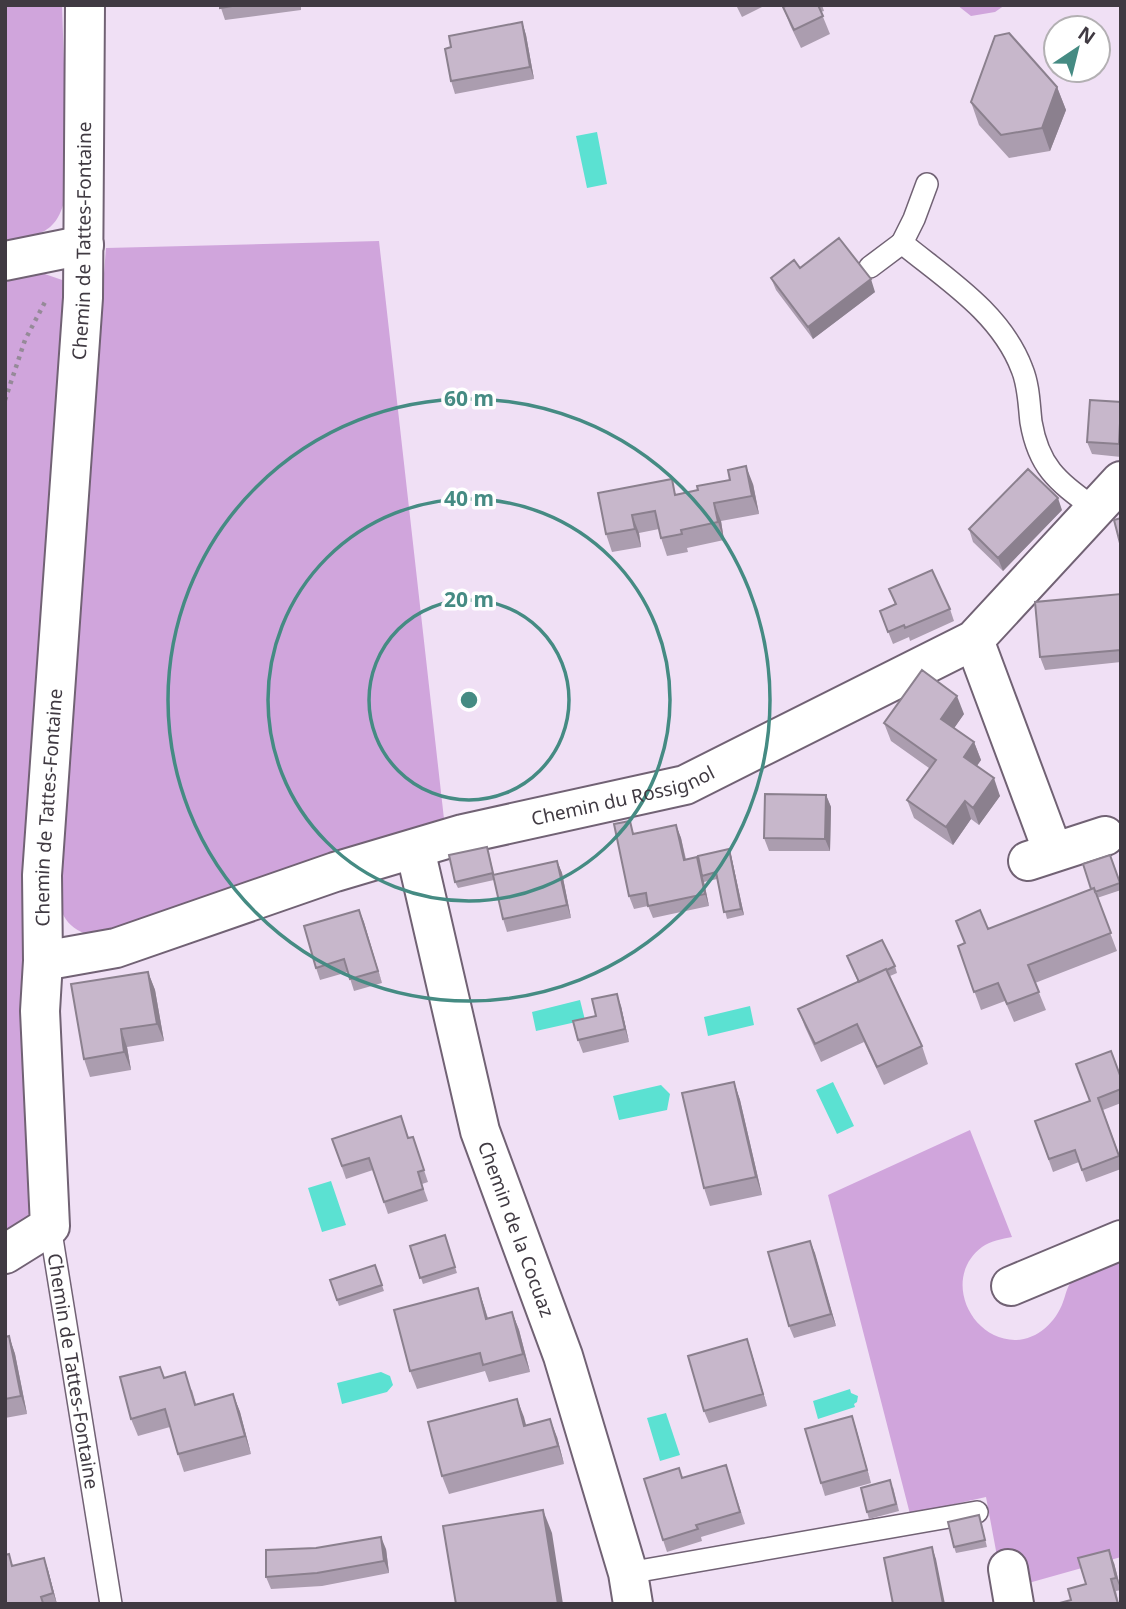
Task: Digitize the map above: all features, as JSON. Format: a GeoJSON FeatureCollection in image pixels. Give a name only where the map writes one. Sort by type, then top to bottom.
{"type":"FeatureCollection","features":[{"type":"Feature","properties":{"kind":"street","name":"Chemin de Tattes-Fontaine"},"geometry":{"type":"LineString","coordinates":[[50,1226],[40,1011],[43,961],[41,875],[82,311],[85,5]]}},
{"type":"Feature","properties":{"kind":"street"},"geometry":{"type":"LineString","coordinates":[[5,261],[84,245]]}},
{"type":"Feature","properties":{"kind":"street","name":"Chemin du Rossignol"},"geometry":{"type":"LineString","coordinates":[[43,961],[116,948],[335,872],[463,834],[685,785],[974,640],[1108,495]]}},
{"type":"Feature","properties":{"kind":"street"},"geometry":{"type":"LineString","coordinates":[[974,640],[1040,857],[1105,836]]}},
{"type":"Feature","properties":{"kind":"street","name":"Chemin de la Cocuaz"},"geometry":{"type":"LineString","coordinates":[[415,849],[480,1131],[563,1356],[630,1588]]}},
{"type":"Feature","properties":{"kind":"street"},"geometry":{"type":"LineString","coordinates":[[5,1254],[50,1226]]}},
{"type":"Feature","properties":{"kind":"street"},"geometry":{"type":"LineString","coordinates":[[1012,1286],[1121,1240]]}},
{"type":"Feature","properties":{"kind":"lane"},"geometry":{"type":"LineString","coordinates":[[870,267],[902,243],[927,184]]}},
{"type":"Feature","properties":{"kind":"lane"},"geometry":{"type":"LineString","coordinates":[[902,243],[980,307],[995,323],[1023,369],[1039,454],[1048,468],[1058,478],[1108,495]]}},
{"type":"Feature","properties":{"kind":"lane","name":"Chemin de Tattes-Fontaine"},"geometry":{"type":"LineString","coordinates":[[50,1226],[111,1604]]}},
{"type":"Feature","properties":{"kind":"lane"},"geometry":{"type":"LineString","coordinates":[[630,1588],[977,1512]]}},
{"type":"Feature","properties":{"kind":"path"},"geometry":{"type":"LineString","coordinates":[[5,400],[25,340],[46,299]]}},
{"type":"Feature","properties":{"kind":"shaded area"},"geometry":{"type":"Polygon","coordinates":[[[5,5],[62,5],[68,182],[62,210],[51,226],[33,236],[5,243],[5,5]]]}},
{"type":"Feature","properties":{"kind":"shaded area"},"geometry":{"type":"Polygon","coordinates":[[[957,5],[1005,5],[995,12],[971,16],[957,5]]]}},
{"type":"Feature","properties":{"kind":"shaded area"},"geometry":{"type":"Polygon","coordinates":[[[597,132],[607,184],[587,188],[576,136],[597,132]]]}},
{"type":"Feature","properties":{"kind":"shaded area"},"geometry":{"type":"Polygon","coordinates":[[[379,241],[444,819],[95,937],[85,934],[66,920],[56,887],[106,248],[379,241]]]}},
{"type":"Feature","properties":{"kind":"shaded area"},"geometry":{"type":"Polygon","coordinates":[[[39,272],[68,282],[40,1222],[5,1240],[5,280],[39,272]]]}},
{"type":"Feature","properties":{"kind":"shaded area"},"geometry":{"type":"Polygon","coordinates":[[[580,1000],[585,1020],[536,1031],[532,1012],[580,1000]]]}},
{"type":"Feature","properties":{"kind":"shaded area"},"geometry":{"type":"Polygon","coordinates":[[[750,1006],[754,1025],[708,1036],[704,1017],[750,1006]]]}},
{"type":"Feature","properties":{"kind":"shaded area"},"geometry":{"type":"Polygon","coordinates":[[[833,1082],[854,1126],[837,1134],[816,1090],[833,1082]]]}},
{"type":"Feature","properties":{"kind":"shaded area"},"geometry":{"type":"Polygon","coordinates":[[[661,1085],[670,1094],[667,1110],[619,1120],[613,1096],[661,1085]]]}},
{"type":"Feature","properties":{"kind":"shaded area"},"geometry":{"type":"Polygon","coordinates":[[[970,1130],[1012,1237],[982,1247],[970,1260],[964,1274],[966,1304],[974,1318],[985,1329],[999,1337],[1015,1340],[1031,1337],[1051,1323],[1074,1279],[1121,1252],[1121,1557],[1025,1584],[1018,1553],[997,1556],[986,1497],[910,1514],[828,1195],[970,1130]]]}},
{"type":"Feature","properties":{"kind":"shaded area"},"geometry":{"type":"Polygon","coordinates":[[[331,1181],[346,1225],[322,1232],[308,1188],[331,1181]]]}},
{"type":"Feature","properties":{"kind":"shaded area"},"geometry":{"type":"Polygon","coordinates":[[[381,1372],[390,1376],[393,1385],[387,1392],[342,1404],[337,1383],[381,1372]]]}},
{"type":"Feature","properties":{"kind":"shaded area"},"geometry":{"type":"Polygon","coordinates":[[[850,1389],[851,1393],[858,1396],[855,1407],[818,1419],[813,1401],[850,1389]]]}},
{"type":"Feature","properties":{"kind":"shaded area"},"geometry":{"type":"Polygon","coordinates":[[[666,1413],[680,1455],[660,1461],[647,1418],[666,1413]]]}},
{"type":"Feature","properties":{"kind":"building"},"geometry":{"type":"Polygon","coordinates":[[[818,5],[823,16],[794,30],[783,7],[818,5]]]}},
{"type":"Feature","properties":{"kind":"building"},"geometry":{"type":"Polygon","coordinates":[[[522,22],[530,67],[451,81],[445,49],[451,47],[449,36],[522,22]]]}},
{"type":"Feature","properties":{"kind":"building"},"geometry":{"type":"Polygon","coordinates":[[[1009,33],[1042,70],[1042,84],[1054,84],[1057,87],[1042,128],[1001,135],[971,102],[995,36],[1009,33]]]}},
{"type":"Feature","properties":{"kind":"building"},"geometry":{"type":"Polygon","coordinates":[[[839,238],[871,279],[808,327],[771,278],[794,260],[800,268],[839,238]]]}},
{"type":"Feature","properties":{"kind":"building"},"geometry":{"type":"Polygon","coordinates":[[[1090,400],[1121,402],[1119,444],[1087,442],[1090,400]]]}},
{"type":"Feature","properties":{"kind":"building"},"geometry":{"type":"Polygon","coordinates":[[[746,466],[752,496],[714,503],[718,522],[681,530],[682,534],[661,538],[655,511],[632,515],[635,529],[606,534],[598,493],[672,479],[675,495],[698,490],[697,486],[730,480],[728,470],[746,466]]]}},
{"type":"Feature","properties":{"kind":"building"},"geometry":{"type":"Polygon","coordinates":[[[1028,469],[1058,498],[998,558],[969,529],[1028,469]]]}},
{"type":"Feature","properties":{"kind":"building"},"geometry":{"type":"Polygon","coordinates":[[[1121,518],[1121,547],[1114,520],[1121,518]]]}},
{"type":"Feature","properties":{"kind":"building"},"geometry":{"type":"Polygon","coordinates":[[[932,570],[950,609],[905,628],[904,625],[888,632],[880,611],[896,604],[889,589],[932,570]]]}},
{"type":"Feature","properties":{"kind":"building"},"geometry":{"type":"Polygon","coordinates":[[[1121,594],[1121,650],[1040,657],[1035,602],[1121,594]]]}},
{"type":"Feature","properties":{"kind":"building"},"geometry":{"type":"Polygon","coordinates":[[[922,670],[957,696],[941,719],[974,742],[964,757],[994,778],[973,808],[965,801],[946,827],[907,800],[936,760],[884,723],[922,670]]]}},
{"type":"Feature","properties":{"kind":"building"},"geometry":{"type":"Polygon","coordinates":[[[765,794],[826,795],[825,839],[764,838],[765,794]]]}},
{"type":"Feature","properties":{"kind":"building"},"geometry":{"type":"Polygon","coordinates":[[[630,821],[633,834],[676,825],[684,860],[697,857],[705,894],[648,906],[646,893],[629,896],[614,824],[630,821]]]}},
{"type":"Feature","properties":{"kind":"building"},"geometry":{"type":"Polygon","coordinates":[[[487,847],[493,873],[455,882],[449,855],[487,847]]]}},
{"type":"Feature","properties":{"kind":"building"},"geometry":{"type":"Polygon","coordinates":[[[729,849],[741,909],[724,912],[716,872],[702,876],[698,856],[729,849]]]}},
{"type":"Feature","properties":{"kind":"building"},"geometry":{"type":"Polygon","coordinates":[[[1110,855],[1120,883],[1095,892],[1094,888],[1091,889],[1083,864],[1110,855]]]}},
{"type":"Feature","properties":{"kind":"building"},"geometry":{"type":"Polygon","coordinates":[[[557,861],[567,905],[503,919],[493,875],[557,861]]]}},
{"type":"Feature","properties":{"kind":"building"},"geometry":{"type":"Polygon","coordinates":[[[1094,888],[1111,933],[1028,965],[1039,992],[1007,1004],[998,983],[974,992],[958,946],[965,943],[956,921],[980,910],[988,929],[1094,888]]]}},
{"type":"Feature","properties":{"kind":"building"},"geometry":{"type":"Polygon","coordinates":[[[359,910],[378,971],[350,979],[344,959],[316,968],[304,926],[359,910]]]}},
{"type":"Feature","properties":{"kind":"building"},"geometry":{"type":"Polygon","coordinates":[[[882,940],[895,966],[859,982],[847,956],[882,940]]]}},
{"type":"Feature","properties":{"kind":"building"},"geometry":{"type":"Polygon","coordinates":[[[886,969],[922,1046],[877,1067],[857,1024],[815,1044],[798,1009],[886,969]]]}},
{"type":"Feature","properties":{"kind":"building"},"geometry":{"type":"Polygon","coordinates":[[[148,972],[157,1024],[121,1029],[124,1052],[84,1059],[71,984],[148,972]]]}},
{"type":"Feature","properties":{"kind":"building"},"geometry":{"type":"Polygon","coordinates":[[[617,994],[625,1029],[578,1040],[573,1021],[596,1016],[592,999],[617,994]]]}},
{"type":"Feature","properties":{"kind":"building"},"geometry":{"type":"Polygon","coordinates":[[[1111,1051],[1121,1078],[1121,1089],[1098,1098],[1119,1156],[1082,1170],[1075,1150],[1049,1159],[1035,1121],[1090,1101],[1076,1064],[1111,1051]]]}},
{"type":"Feature","properties":{"kind":"building"},"geometry":{"type":"Polygon","coordinates":[[[734,1082],[756,1177],[704,1188],[682,1093],[734,1082]]]}},
{"type":"Feature","properties":{"kind":"building"},"geometry":{"type":"Polygon","coordinates":[[[401,1116],[408,1138],[413,1137],[424,1170],[418,1172],[423,1189],[384,1202],[369,1158],[342,1166],[332,1139],[401,1116]]]}},
{"type":"Feature","properties":{"kind":"building"},"geometry":{"type":"Polygon","coordinates":[[[445,1235],[455,1267],[420,1278],[410,1246],[445,1235]]]}},
{"type":"Feature","properties":{"kind":"building"},"geometry":{"type":"Polygon","coordinates":[[[810,1241],[831,1314],[789,1326],[768,1252],[810,1241]]]}},
{"type":"Feature","properties":{"kind":"building"},"geometry":{"type":"Polygon","coordinates":[[[375,1265],[382,1285],[337,1300],[330,1280],[375,1265]]]}},
{"type":"Feature","properties":{"kind":"building"},"geometry":{"type":"Polygon","coordinates":[[[478,1288],[486,1319],[512,1312],[523,1354],[483,1365],[480,1353],[410,1371],[394,1310],[478,1288]]]}},
{"type":"Feature","properties":{"kind":"building"},"geometry":{"type":"Polygon","coordinates":[[[9,1336],[21,1396],[5,1399],[5,1337],[9,1336]]]}},
{"type":"Feature","properties":{"kind":"building"},"geometry":{"type":"Polygon","coordinates":[[[747,1339],[763,1394],[704,1411],[688,1356],[747,1339]]]}},
{"type":"Feature","properties":{"kind":"building"},"geometry":{"type":"Polygon","coordinates":[[[160,1367],[164,1378],[185,1372],[195,1405],[233,1394],[245,1436],[178,1454],[165,1409],[131,1419],[120,1377],[160,1367]]]}},
{"type":"Feature","properties":{"kind":"building"},"geometry":{"type":"Polygon","coordinates":[[[517,1399],[524,1426],[550,1419],[558,1446],[442,1476],[428,1422],[517,1399]]]}},
{"type":"Feature","properties":{"kind":"building"},"geometry":{"type":"Polygon","coordinates":[[[852,1416],[867,1470],[821,1483],[805,1429],[852,1416]]]}},
{"type":"Feature","properties":{"kind":"building"},"geometry":{"type":"Polygon","coordinates":[[[726,1465],[740,1512],[696,1525],[698,1529],[663,1540],[644,1479],[679,1468],[682,1478],[726,1465]]]}},
{"type":"Feature","properties":{"kind":"building"},"geometry":{"type":"Polygon","coordinates":[[[890,1480],[896,1504],[867,1512],[861,1488],[890,1480]]]}},
{"type":"Feature","properties":{"kind":"building"},"geometry":{"type":"Polygon","coordinates":[[[543,1510],[558,1604],[456,1604],[443,1526],[543,1510]]]}},
{"type":"Feature","properties":{"kind":"building"},"geometry":{"type":"Polygon","coordinates":[[[979,1515],[985,1540],[954,1547],[948,1522],[979,1515]]]}},
{"type":"Feature","properties":{"kind":"building"},"geometry":{"type":"Polygon","coordinates":[[[381,1537],[384,1561],[317,1573],[266,1577],[266,1550],[316,1548],[381,1537]]]}},
{"type":"Feature","properties":{"kind":"building"},"geometry":{"type":"Polygon","coordinates":[[[932,1547],[943,1604],[893,1604],[884,1558],[932,1547]]]}},
{"type":"Feature","properties":{"kind":"building"},"geometry":{"type":"Polygon","coordinates":[[[1109,1550],[1116,1578],[1111,1579],[1118,1604],[1056,1604],[1071,1600],[1068,1589],[1086,1584],[1078,1558],[1109,1550]]]}},
{"type":"Feature","properties":{"kind":"building"},"geometry":{"type":"Polygon","coordinates":[[[9,1554],[12,1566],[44,1558],[53,1593],[41,1597],[43,1603],[5,1604],[5,1555],[9,1554]]]}}]}
